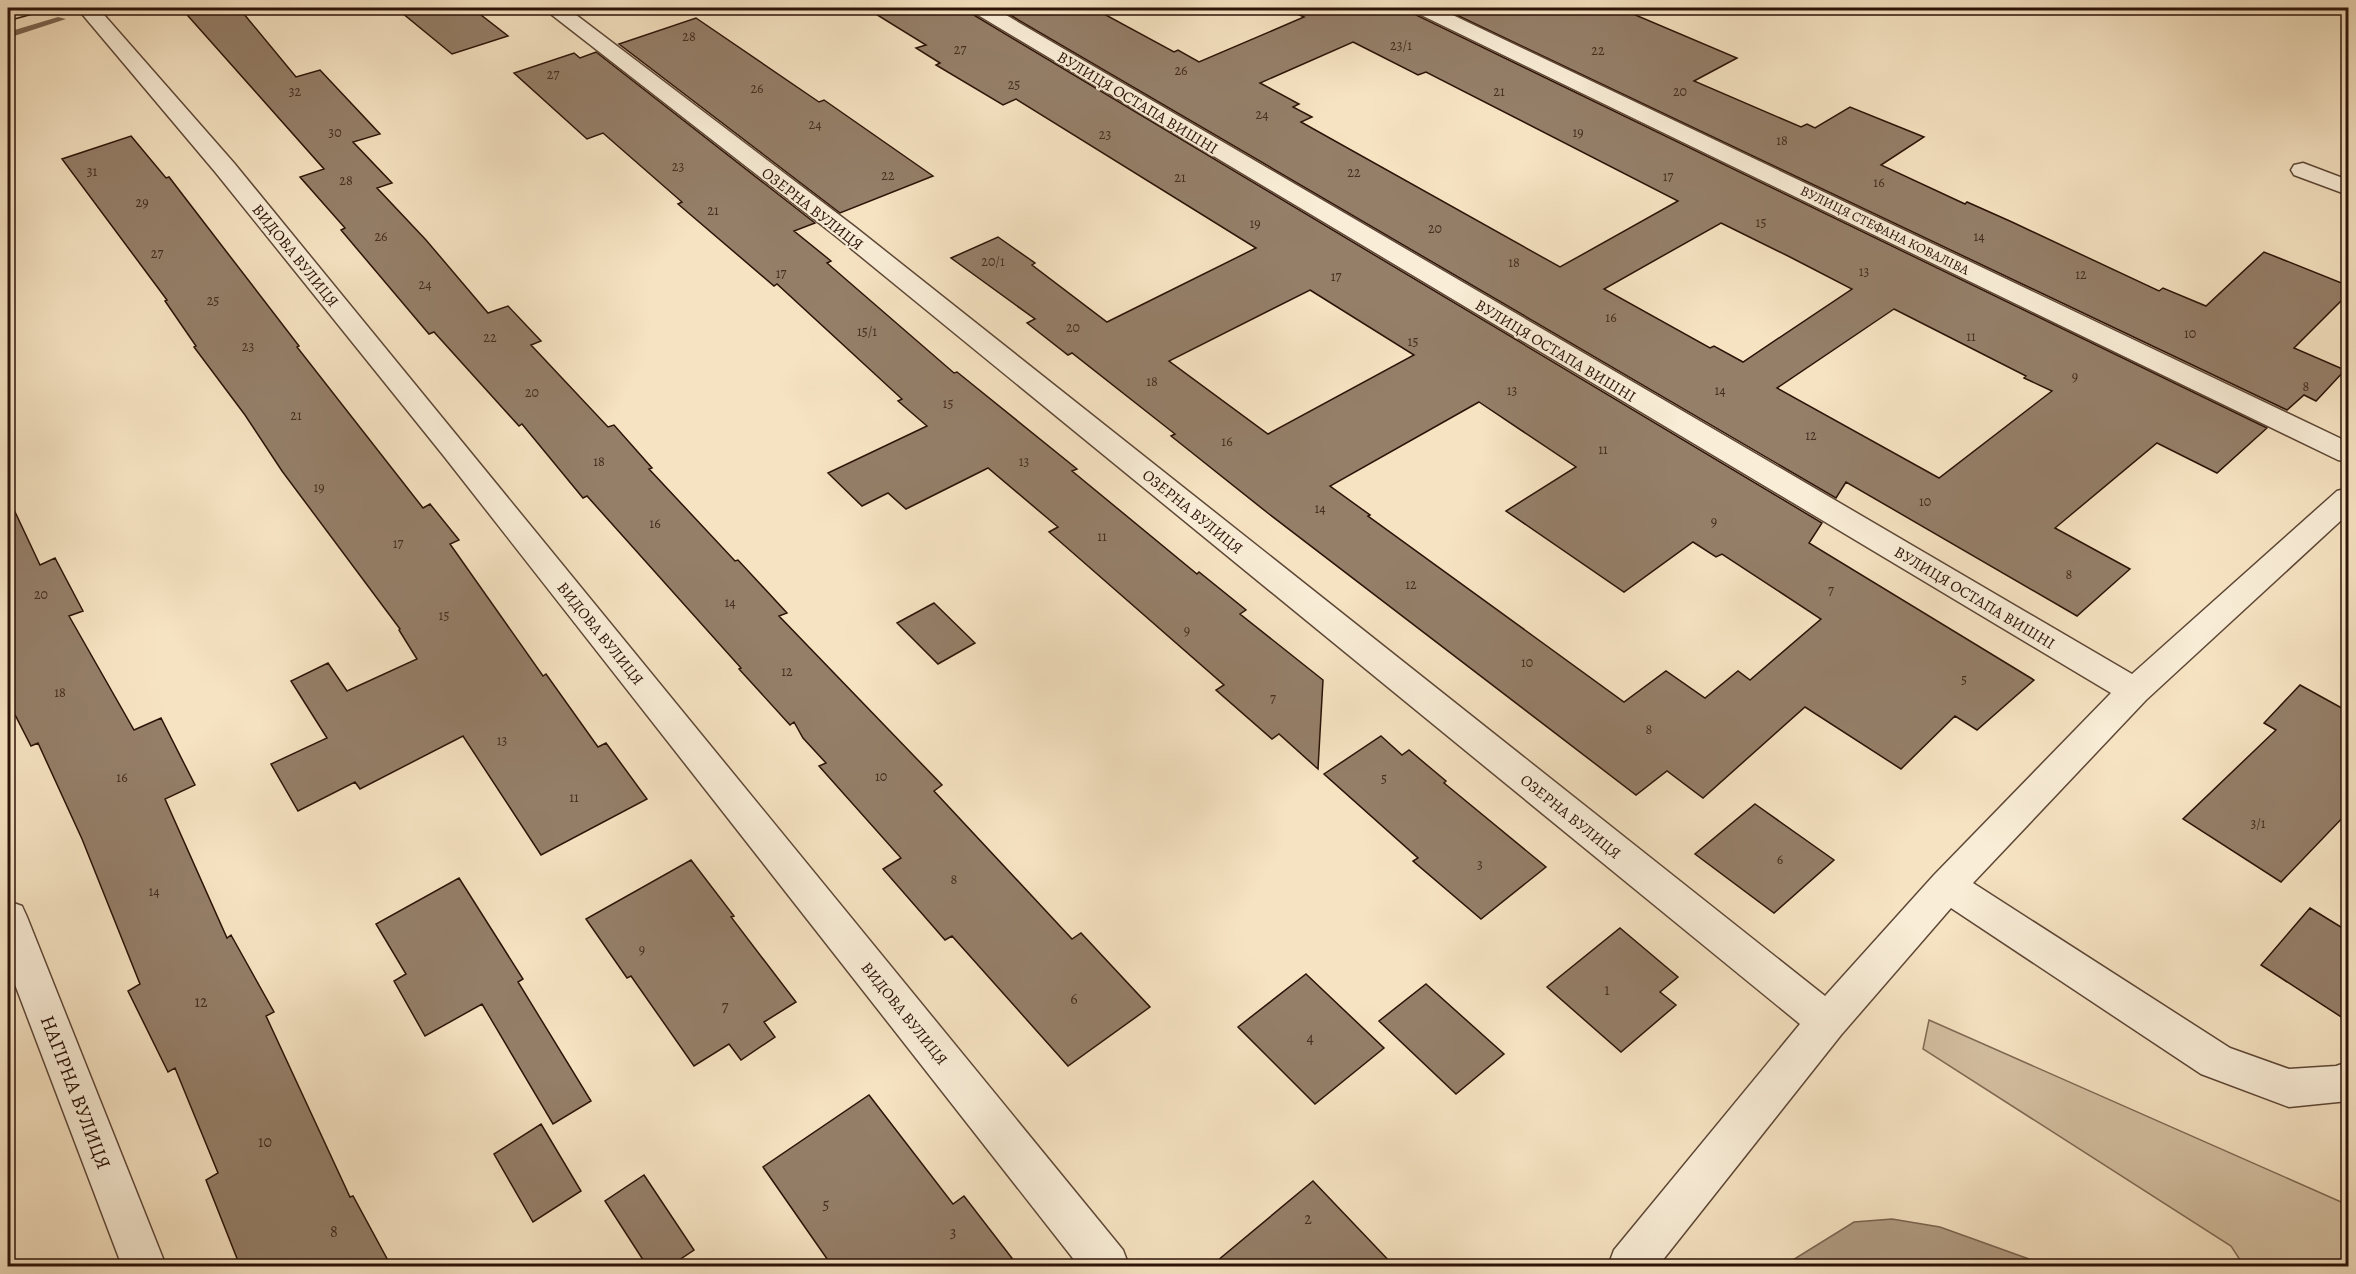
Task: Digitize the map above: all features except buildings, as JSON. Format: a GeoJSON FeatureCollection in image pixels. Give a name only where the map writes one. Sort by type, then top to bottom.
{"type":"FeatureCollection","features":[{"type":"Feature","properties":{"kind":"street","name":"ВИДОВА ВУЛИЦЯ"},"geometry":{"type":"LineString","coordinates":[[87,8],[225,168],[446,439],[1107,1266]]}},
{"type":"Feature","properties":{"kind":"street","name":"ОЗЕРНА ВУЛИЦЯ"},"geometry":{"type":"LineString","coordinates":[[554,8],[846,232],[1827,1022]]}},
{"type":"Feature","properties":{"kind":"street","name":"ВУЛИЦЯ ОСТАПА ВИШНІ"},"geometry":{"type":"LineString","coordinates":[[980,8],[2134,691]]}},
{"type":"Feature","properties":{"kind":"street","name":"ВУЛИЦЯ СТЕФАНА КОВАЛІВА"},"geometry":{"type":"LineString","coordinates":[[1422,8],[2349,453]]}},
{"type":"Feature","properties":{"kind":"street"},"geometry":{"type":"LineString","coordinates":[[2303,170],[2349,188]]}},
{"type":"Feature","properties":{"kind":"street"},"geometry":{"type":"LineString","coordinates":[[1630,1266],[1827,1022],[1947,886],[2134,691],[2349,498]]}},
{"type":"Feature","properties":{"kind":"street"},"geometry":{"type":"LineString","coordinates":[[1947,886],[2216,1061],[2289,1088],[2343,1084],[2349,1080]]}},
{"type":"Feature","properties":{"kind":"street","name":"НАГІРНА ВУЛИЦЯ"},"geometry":{"type":"LineString","coordinates":[[8,917],[144,1266]]}},
{"type":"Feature","properties":{"kind":"shaded area"},"geometry":{"type":"Polygon","coordinates":[[[1929,1020],[2348,1205],[2348,1266],[2244,1266],[2231,1246],[1923,1049],[1929,1020]]]}},
{"type":"Feature","properties":{"kind":"shaded area"},"geometry":{"type":"Polygon","coordinates":[[[1892,1219],[1940,1227],[2029,1259],[2039,1266],[1783,1266],[1854,1222],[1892,1219]]]}},
{"type":"Feature","properties":{"kind":"waterway"},"geometry":{"type":"LineString","coordinates":[[8,35],[61,19]]}}]}
